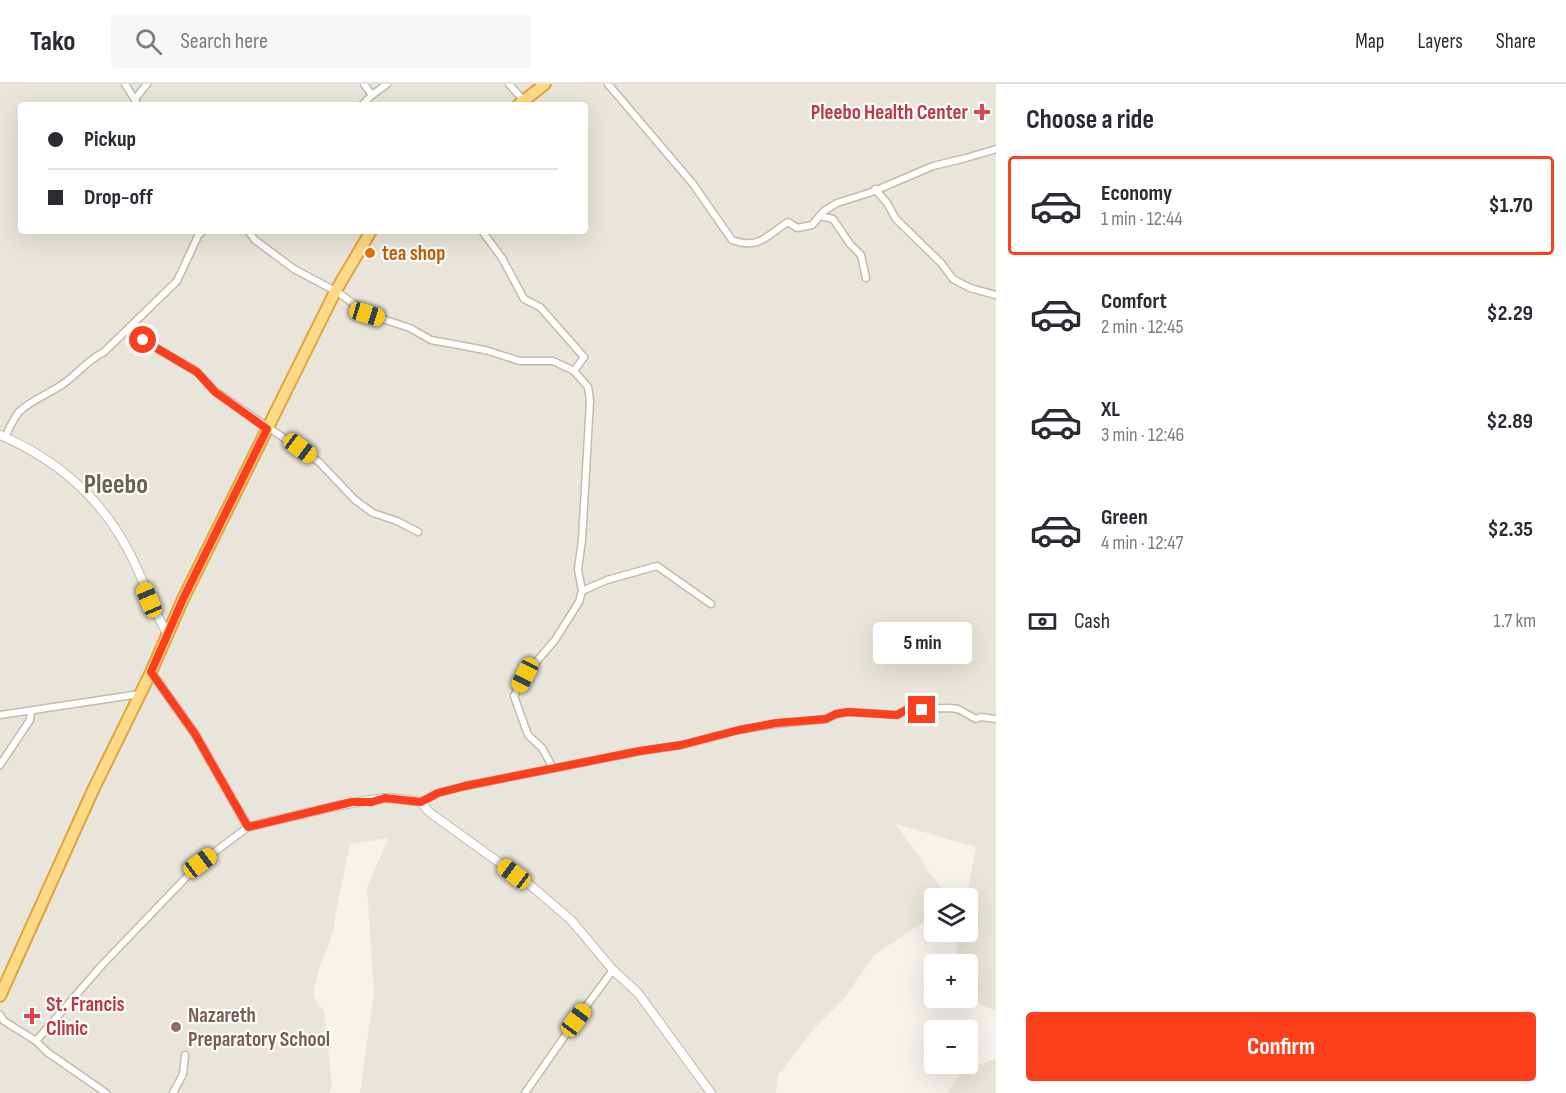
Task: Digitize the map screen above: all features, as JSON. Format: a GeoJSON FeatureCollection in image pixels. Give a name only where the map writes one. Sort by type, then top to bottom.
{"type":"FeatureCollection","features":[{"type":"Feature","properties":{"kind":"highway"},"geometry":{"type":"LineString","coordinates":[[522,102],[545,84]]}},
{"type":"Feature","properties":{"kind":"highway"},"geometry":{"type":"LineString","coordinates":[[0,996],[151,672],[176,613],[335,292],[369,234]]}},
{"type":"Feature","properties":{"kind":"street"},"geometry":{"type":"LineString","coordinates":[[124,84],[137,102],[147,84]]}},
{"type":"Feature","properties":{"kind":"street"},"geometry":{"type":"LineString","coordinates":[[364,84],[372,94]]}},
{"type":"Feature","properties":{"kind":"street"},"geometry":{"type":"LineString","coordinates":[[365,102],[387,84]]}},
{"type":"Feature","properties":{"kind":"street"},"geometry":{"type":"LineString","coordinates":[[509,84],[520,102]]}},
{"type":"Feature","properties":{"kind":"street"},"geometry":{"type":"LineString","coordinates":[[608,84],[693,184],[732,240],[752,244],[788,222],[797,228],[812,225],[837,203],[872,192],[933,166],[996,149]]}},
{"type":"Feature","properties":{"kind":"street"},"geometry":{"type":"LineString","coordinates":[[875,189],[896,219],[941,263],[953,279],[976,291],[996,295]]}},
{"type":"Feature","properties":{"kind":"street"},"geometry":{"type":"LineString","coordinates":[[820,216],[833,219],[849,244],[861,255],[866,278]]}},
{"type":"Feature","properties":{"kind":"street"},"geometry":{"type":"LineString","coordinates":[[167,633],[156,615],[129,551],[114,527],[71,476],[36,452],[2,436],[18,413],[54,388],[61,386],[81,370],[90,359],[104,352],[177,280],[199,234]]}},
{"type":"Feature","properties":{"kind":"street"},"geometry":{"type":"LineString","coordinates":[[250,234],[255,240],[294,268],[367,314],[410,328],[431,340],[485,350],[520,361],[552,361],[574,371],[588,387],[590,401],[582,540],[578,569],[582,591],[579,602],[565,626],[525,675],[514,696],[528,735],[542,748],[553,768]]}},
{"type":"Feature","properties":{"kind":"street"},"geometry":{"type":"LineString","coordinates":[[484,234],[502,258],[524,299],[540,307],[584,357],[574,371]]}},
{"type":"Feature","properties":{"kind":"street"},"geometry":{"type":"LineString","coordinates":[[127,331],[197,372],[215,392],[319,462],[355,500],[373,513],[398,521],[418,532]]}},
{"type":"Feature","properties":{"kind":"street"},"geometry":{"type":"LineString","coordinates":[[582,591],[607,580],[657,566],[711,604]]}},
{"type":"Feature","properties":{"kind":"street"},"geometry":{"type":"LineString","coordinates":[[156,615],[165,618],[176,613]]}},
{"type":"Feature","properties":{"kind":"street"},"geometry":{"type":"LineString","coordinates":[[151,672],[195,734],[248,827]]}},
{"type":"Feature","properties":{"kind":"street"},"geometry":{"type":"LineString","coordinates":[[0,715],[140,694]]}},
{"type":"Feature","properties":{"kind":"street"},"geometry":{"type":"LineString","coordinates":[[36,1041],[102,965],[200,863],[248,827],[352,802],[372,802],[385,798],[421,802],[438,793],[553,768],[681,745],[776,723],[826,719],[848,712],[897,715],[906,710],[949,708],[958,709],[976,719],[981,717],[996,719]]}},
{"type":"Feature","properties":{"kind":"street"},"geometry":{"type":"LineString","coordinates":[[0,765],[30,720],[31,711]]}},
{"type":"Feature","properties":{"kind":"street"},"geometry":{"type":"LineString","coordinates":[[421,802],[429,812],[529,885],[571,920],[613,970],[638,993],[711,1093]]}},
{"type":"Feature","properties":{"kind":"street"},"geometry":{"type":"LineString","coordinates":[[525,1093],[613,970]]}},
{"type":"Feature","properties":{"kind":"street"},"geometry":{"type":"LineString","coordinates":[[0,1015],[4,1021],[36,1041],[47,1052],[106,1093]]}},
{"type":"Feature","properties":{"kind":"street"},"geometry":{"type":"LineString","coordinates":[[173,1093],[183,1074],[185,1055]]}},
{"type":"Feature","properties":{"kind":"shaded area"},"geometry":{"type":"Polygon","coordinates":[[[0,84],[996,84],[996,1011],[978,1003],[978,954],[956,954],[958,942],[978,942],[978,888],[968,888],[976,847],[896,824],[941,888],[924,888],[924,922],[873,956],[843,1000],[813,1030],[778,1075],[776,1093],[360,1093],[374,992],[367,888],[388,838],[350,844],[334,930],[319,968],[313,996],[324,1011],[332,1086],[329,1093],[0,1093],[0,84]]]}},
{"type":"Feature","properties":{"kind":"shaded area"},"geometry":{"type":"Polygon","coordinates":[[[996,1059],[996,1093],[947,1093],[960,1074],[978,1074],[978,1065],[996,1059]]]}},
{"type":"Feature","properties":{"kind":"place","name":"Pleebo Health Center"},"geometry":{"type":"Point","coordinates":[982,112]}},
{"type":"Feature","properties":{"kind":"place","name":"tea shop"},"geometry":{"type":"Point","coordinates":[370,253]}},
{"type":"Feature","properties":{"kind":"place","name":"St. Francis Clinic"},"geometry":{"type":"Point","coordinates":[32,1016]}},
{"type":"Feature","properties":{"kind":"place","name":"Nazareth Preparatory School"},"geometry":{"type":"Point","coordinates":[176,1027]}},
{"type":"Feature","properties":{"kind":"district","name":"Pleebo"},"geometry":{"type":"Point","coordinates":[116,484]}},
{"type":"Feature","properties":{"kind":"route"},"geometry":{"type":"LineString","coordinates":[[143,340],[177,358],[197,372],[215,392],[267,429],[183,599],[151,672],[195,734],[248,827],[352,802],[372,802],[385,798],[421,802],[438,793],[465,786],[681,745],[776,723],[826,719],[848,712],[897,715],[906,710],[922,710]]}}]}
